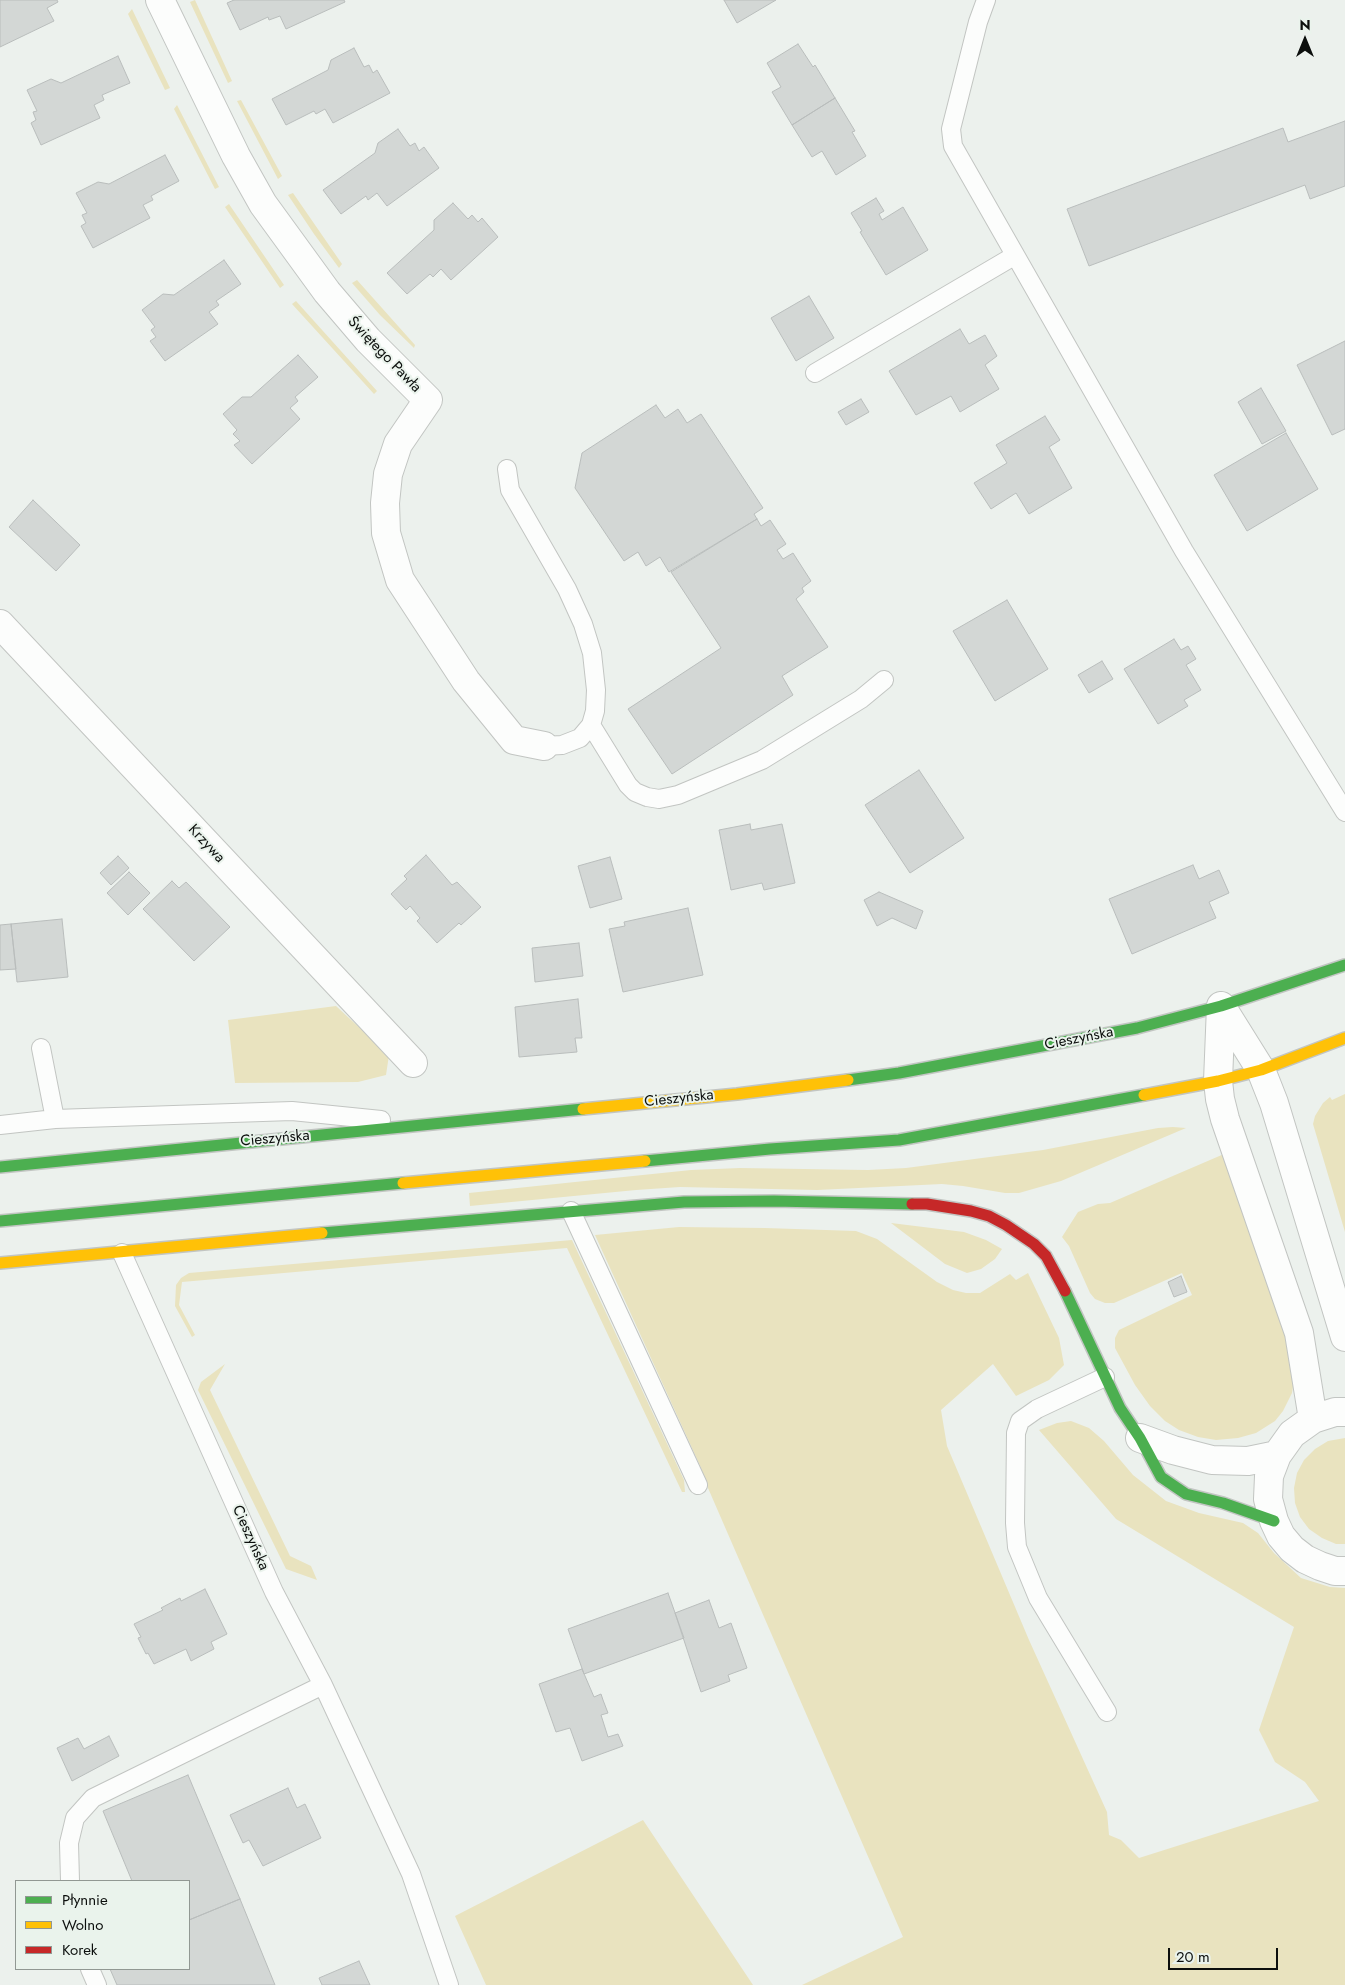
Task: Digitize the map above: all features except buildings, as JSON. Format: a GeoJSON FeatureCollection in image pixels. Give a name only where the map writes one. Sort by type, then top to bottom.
{"type":"FeatureCollection","features":[{"type":"Feature","properties":{"kind":"main road","name":"Cieszyńska"},"geometry":{"type":"LineString","coordinates":[[0,1167],[737,1094],[899,1074],[1137,1028],[1221,1006],[1345,965]]}},
{"type":"Feature","properties":{"kind":"main road"},"geometry":{"type":"LineString","coordinates":[[0,1221],[730,1152],[899,1140],[1218,1081],[1261,1070],[1345,1038]]}},
{"type":"Feature","properties":{"kind":"main road"},"geometry":{"type":"LineString","coordinates":[[0,1263],[571,1210],[684,1202],[774,1201],[927,1204],[955,1208],[989,1216],[1022,1236],[1046,1256],[1054,1268],[1120,1408],[1140,1438],[1161,1477],[1186,1494],[1222,1503],[1274,1521]]}},
{"type":"Feature","properties":{"kind":"street","name":"Świętego Pawła"},"geometry":{"type":"LineString","coordinates":[[160,0],[236,156],[263,204],[327,292],[368,340],[428,400],[398,444],[388,474],[385,503],[386,533],[400,580],[466,681],[514,740],[544,746]]}},
{"type":"Feature","properties":{"kind":"street","name":"Krzywa"},"geometry":{"type":"LineString","coordinates":[[0,624],[413,1062]]}},
{"type":"Feature","properties":{"kind":"street"},"geometry":{"type":"LineString","coordinates":[[1221,1006],[1261,1070],[1334,1273],[1345,1337]]}},
{"type":"Feature","properties":{"kind":"street"},"geometry":{"type":"LineString","coordinates":[[1221,1006],[1218,1081],[1220,1099],[1299,1333],[1313,1419]]}},
{"type":"Feature","properties":{"kind":"street"},"geometry":{"type":"LineString","coordinates":[[1345,1412],[1335,1412],[1313,1419],[1292,1434],[1277,1455],[1270,1476],[1268,1499],[1274,1521],[1281,1536],[1292,1548],[1304,1559],[1335,1571],[1345,1571]]}},
{"type":"Feature","properties":{"kind":"street"},"geometry":{"type":"LineString","coordinates":[[1140,1438],[1172,1450],[1212,1460],[1248,1461],[1277,1455]]}},
{"type":"Feature","properties":{"kind":"lane"},"geometry":{"type":"LineString","coordinates":[[986,0],[978,22],[951,129],[953,146],[1014,256],[1184,551],[1345,812]]}},
{"type":"Feature","properties":{"kind":"lane"},"geometry":{"type":"LineString","coordinates":[[815,373],[1014,256]]}},
{"type":"Feature","properties":{"kind":"lane"},"geometry":{"type":"LineString","coordinates":[[507,469],[510,490],[567,589],[583,624],[592,653],[596,690],[595,711],[591,725],[580,738],[562,745],[544,746]]}},
{"type":"Feature","properties":{"kind":"lane"},"geometry":{"type":"LineString","coordinates":[[591,725],[628,785],[635,792],[659,799],[678,794],[762,760],[861,699],[884,680]]}},
{"type":"Feature","properties":{"kind":"lane"},"geometry":{"type":"LineString","coordinates":[[41,1048],[55,1119]]}},
{"type":"Feature","properties":{"kind":"lane"},"geometry":{"type":"LineString","coordinates":[[0,1125],[55,1119],[292,1111],[429,1125]]}},
{"type":"Feature","properties":{"kind":"lane"},"geometry":{"type":"LineString","coordinates":[[571,1210],[698,1485]]}},
{"type":"Feature","properties":{"kind":"lane","name":"Cieszyńska"},"geometry":{"type":"LineString","coordinates":[[122,1252],[274,1592],[324,1685],[411,1874],[449,1985]]}},
{"type":"Feature","properties":{"kind":"lane"},"geometry":{"type":"LineString","coordinates":[[1105,1377],[1037,1409],[1020,1421],[1016,1433],[1015,1523],[1017,1547],[1038,1598],[1108,1712]]}},
{"type":"Feature","properties":{"kind":"lane"},"geometry":{"type":"LineString","coordinates":[[70,1880],[69,1843],[75,1818],[92,1798],[324,1685]]}},
{"type":"Feature","properties":{"kind":"lane"},"geometry":{"type":"LineString","coordinates":[[90,1970],[97,1985]]}},
{"type":"Feature","properties":{"kind":"shaded area"},"geometry":{"type":"Polygon","coordinates":[[[195,0],[232,81],[228,83],[190,2],[195,0]]]}},
{"type":"Feature","properties":{"kind":"shaded area"},"geometry":{"type":"Polygon","coordinates":[[[132,9],[170,88],[165,90],[128,14],[132,9]]]}},
{"type":"Feature","properties":{"kind":"shaded area"},"geometry":{"type":"Polygon","coordinates":[[[241,100],[282,176],[278,179],[237,101],[241,100]]]}},
{"type":"Feature","properties":{"kind":"shaded area"},"geometry":{"type":"Polygon","coordinates":[[[177,105],[219,187],[215,189],[174,109],[177,105]]]}},
{"type":"Feature","properties":{"kind":"shaded area"},"geometry":{"type":"Polygon","coordinates":[[[293,193],[342,264],[339,268],[288,195],[293,193]]]}},
{"type":"Feature","properties":{"kind":"shaded area"},"geometry":{"type":"Polygon","coordinates":[[[229,204],[284,285],[280,288],[225,207],[229,204]]]}},
{"type":"Feature","properties":{"kind":"shaded area"},"geometry":{"type":"Polygon","coordinates":[[[357,280],[415,345],[414,348],[380,315],[352,283],[357,280]]]}},
{"type":"Feature","properties":{"kind":"shaded area"},"geometry":{"type":"Polygon","coordinates":[[[296,301],[377,391],[374,394],[292,304],[296,301]]]}},
{"type":"Feature","properties":{"kind":"shaded area"},"geometry":{"type":"Polygon","coordinates":[[[336,1006],[389,1055],[386,1075],[358,1082],[235,1083],[228,1020],[336,1006]]]}},
{"type":"Feature","properties":{"kind":"shaded area"},"geometry":{"type":"Polygon","coordinates":[[[1345,1094],[1345,1232],[1313,1124],[1315,1116],[1323,1103],[1330,1097],[1332,1100],[1345,1094]]]}},
{"type":"Feature","properties":{"kind":"shaded area"},"geometry":{"type":"Polygon","coordinates":[[[1158,1128],[1186,1128],[1061,1181],[1019,1193],[1005,1193],[942,1184],[817,1190],[680,1187],[470,1206],[469,1193],[691,1170],[740,1168],[868,1170],[906,1168],[1043,1150],[1158,1128]]]}},
{"type":"Feature","properties":{"kind":"shaded area"},"geometry":{"type":"Polygon","coordinates":[[[1224,1154],[1292,1354],[1295,1375],[1292,1393],[1283,1411],[1275,1421],[1256,1433],[1238,1438],[1216,1440],[1198,1437],[1179,1430],[1165,1421],[1150,1406],[1135,1385],[1115,1348],[1115,1338],[1119,1330],[1192,1295],[1182,1273],[1114,1303],[1105,1303],[1095,1299],[1090,1293],[1069,1246],[1062,1237],[1078,1212],[1098,1204],[1110,1203],[1224,1154]]]}},
{"type":"Feature","properties":{"kind":"shaded area"},"geometry":{"type":"Polygon","coordinates":[[[891,1223],[964,1232],[986,1240],[1002,1249],[995,1259],[981,1269],[967,1273],[945,1264],[891,1223]]]}},
{"type":"Feature","properties":{"kind":"shaded area"},"geometry":{"type":"Polygon","coordinates":[[[679,1227],[856,1231],[877,1239],[937,1282],[953,1290],[966,1293],[980,1293],[1010,1274],[1016,1280],[1028,1273],[1059,1338],[1064,1365],[1049,1380],[1016,1396],[993,1364],[941,1410],[947,1446],[1029,1640],[1107,1812],[1109,1835],[1121,1840],[1139,1858],[1319,1801],[1305,1782],[1275,1762],[1259,1730],[1294,1627],[1116,1519],[1039,1430],[1057,1423],[1071,1421],[1089,1428],[1104,1441],[1133,1475],[1166,1501],[1199,1513],[1243,1523],[1258,1533],[1274,1553],[1301,1578],[1330,1587],[1345,1588],[1345,1985],[802,1985],[903,1937],[701,1468],[595,1235],[679,1227]]]}},
{"type":"Feature","properties":{"kind":"shaded area"},"geometry":{"type":"Polygon","coordinates":[[[572,1240],[684,1480],[685,1492],[682,1492],[567,1248],[182,1282],[179,1305],[195,1335],[192,1337],[175,1306],[176,1285],[181,1278],[189,1273],[572,1240]]]}},
{"type":"Feature","properties":{"kind":"shaded area"},"geometry":{"type":"Polygon","coordinates":[[[225,1364],[210,1390],[290,1556],[311,1566],[317,1580],[286,1569],[198,1390],[201,1382],[225,1364]]]}},
{"type":"Feature","properties":{"kind":"shaded area"},"geometry":{"type":"Polygon","coordinates":[[[1345,1438],[1345,1544],[1336,1544],[1322,1538],[1309,1529],[1300,1517],[1295,1503],[1294,1488],[1297,1473],[1304,1460],[1315,1449],[1328,1441],[1345,1438]]]}},
{"type":"Feature","properties":{"kind":"shaded area"},"geometry":{"type":"Polygon","coordinates":[[[643,1820],[753,1985],[486,1985],[455,1916],[643,1820]]]}},
{"type":"Feature","properties":{"kind":"traffic: fast"},"geometry":{"type":"LineString","coordinates":[[848,1080],[899,1073],[1137,1028],[1221,1006],[1345,965]]}},
{"type":"Feature","properties":{"kind":"traffic: fast"},"geometry":{"type":"LineString","coordinates":[[645,1161],[770,1149],[899,1140],[1144,1095]]}},
{"type":"Feature","properties":{"kind":"traffic: fast"},"geometry":{"type":"LineString","coordinates":[[0,1167],[583,1109]]}},
{"type":"Feature","properties":{"kind":"traffic: fast"},"geometry":{"type":"LineString","coordinates":[[0,1221],[403,1183]]}},
{"type":"Feature","properties":{"kind":"traffic: fast"},"geometry":{"type":"LineString","coordinates":[[322,1233],[684,1202],[774,1201],[912,1204]]}},
{"type":"Feature","properties":{"kind":"traffic: fast"},"geometry":{"type":"LineString","coordinates":[[1065,1291],[1120,1408],[1140,1438],[1161,1477],[1186,1494],[1223,1503],[1274,1521]]}},
{"type":"Feature","properties":{"kind":"traffic: slow"},"geometry":{"type":"LineString","coordinates":[[1144,1095],[1218,1081],[1261,1070],[1345,1038]]}},
{"type":"Feature","properties":{"kind":"traffic: slow"},"geometry":{"type":"LineString","coordinates":[[583,1109],[737,1094],[848,1080]]}},
{"type":"Feature","properties":{"kind":"traffic: slow"},"geometry":{"type":"LineString","coordinates":[[403,1183],[645,1161]]}},
{"type":"Feature","properties":{"kind":"traffic: slow"},"geometry":{"type":"LineString","coordinates":[[0,1263],[322,1233]]}},
{"type":"Feature","properties":{"kind":"traffic: jam"},"geometry":{"type":"LineString","coordinates":[[912,1204],[927,1204],[971,1211],[989,1216],[1006,1225],[1034,1244],[1046,1256],[1065,1291]]}}]}
